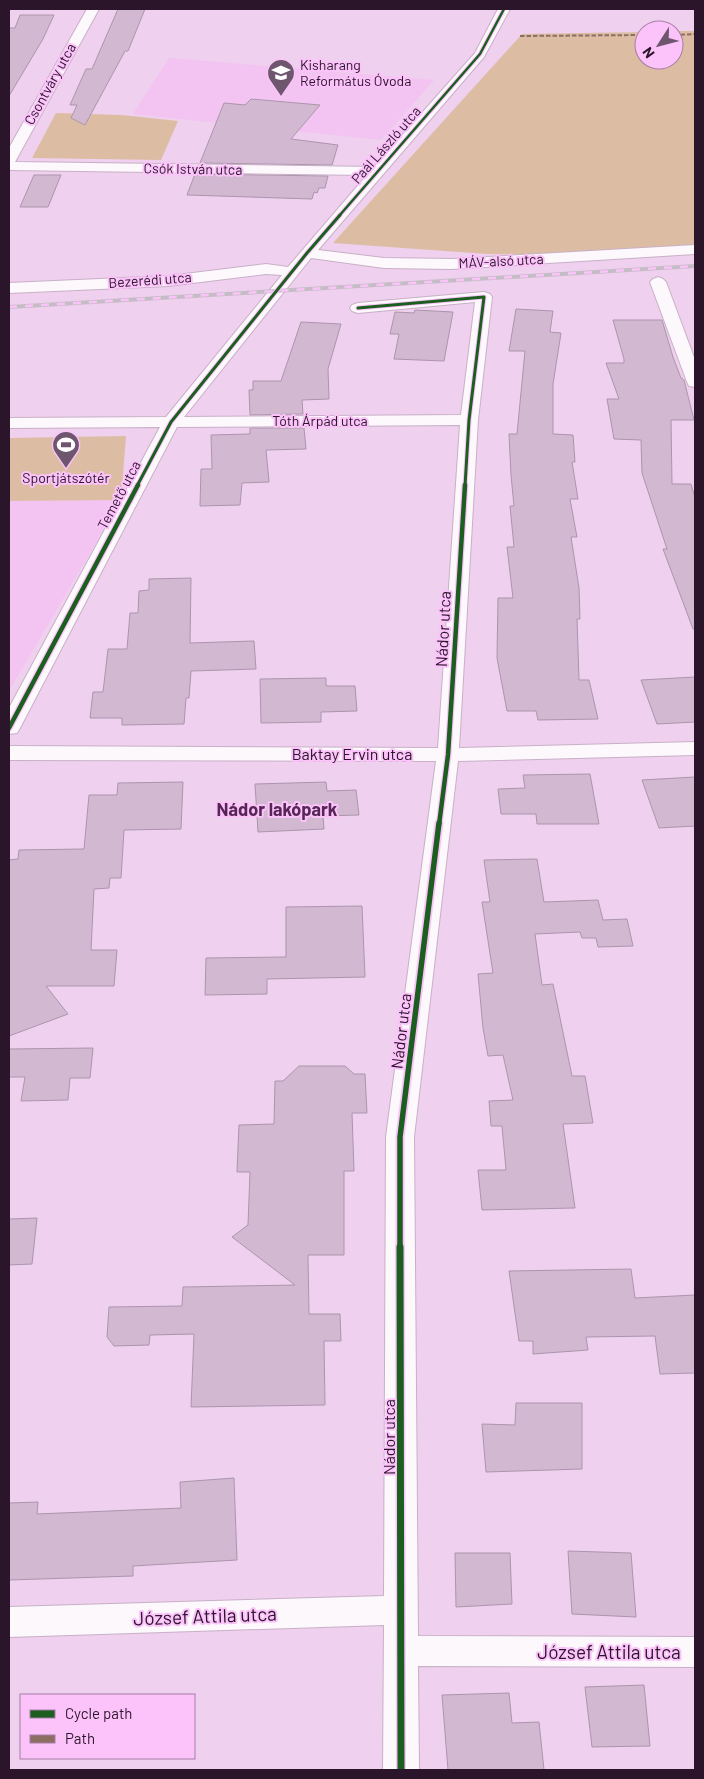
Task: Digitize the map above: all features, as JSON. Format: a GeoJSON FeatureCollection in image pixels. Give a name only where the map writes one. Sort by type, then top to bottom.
{"type":"FeatureCollection","features":[{"type":"Feature","properties":{"kind":"street","name":"Csontváry utca"},"geometry":{"type":"LineString","coordinates":[[9,160],[30,119],[93,9]]}},
{"type":"Feature","properties":{"kind":"street","name":"Paál László utca"},"geometry":{"type":"LineString","coordinates":[[278,291],[306,253],[480,54],[504,9]]}},
{"type":"Feature","properties":{"kind":"street"},"geometry":{"type":"LineString","coordinates":[[16,119],[30,119]]}},
{"type":"Feature","properties":{"kind":"street","name":"Csók István utca"},"geometry":{"type":"LineString","coordinates":[[9,166],[378,171]]}},
{"type":"Feature","properties":{"kind":"street","name":"MÁV-alsó utca"},"geometry":{"type":"LineString","coordinates":[[306,253],[384,263],[452,264],[695,249]]}},
{"type":"Feature","properties":{"kind":"street","name":"Bezerédi utca"},"geometry":{"type":"LineString","coordinates":[[9,288],[168,281],[266,269],[291,272]]}},
{"type":"Feature","properties":{"kind":"street"},"geometry":{"type":"LineString","coordinates":[[658,282],[695,382]]}},
{"type":"Feature","properties":{"kind":"street","name":"Temető utca"},"geometry":{"type":"LineString","coordinates":[[9,728],[171,422],[278,291]]}},
{"type":"Feature","properties":{"kind":"street","name":"Nádor utca"},"geometry":{"type":"LineString","coordinates":[[358,308],[484,297],[468,420],[448,755],[400,1137],[401,1770]]}},
{"type":"Feature","properties":{"kind":"street","name":"Tóth Árpád utca"},"geometry":{"type":"LineString","coordinates":[[9,423],[468,420]]}},
{"type":"Feature","properties":{"kind":"street","name":"Baktay Ervin utca"},"geometry":{"type":"LineString","coordinates":[[9,754],[448,755],[695,748]]}},
{"type":"Feature","properties":{"kind":"street","name":"József Attila utca"},"geometry":{"type":"LineString","coordinates":[[9,1622],[401,1610]]}},
{"type":"Feature","properties":{"kind":"street","name":"József Attila utca"},"geometry":{"type":"LineString","coordinates":[[402,1651],[695,1652]]}},
{"type":"Feature","properties":{"kind":"shaded area"},"geometry":{"type":"Polygon","coordinates":[[[684,31],[695,31],[695,250],[610,256],[487,254],[333,243],[522,34],[634,32],[634,70],[684,70],[684,31]]]}},
{"type":"Feature","properties":{"kind":"shaded area","name":"Kisharang Református Óvoda"},"geometry":{"type":"Polygon","coordinates":[[[169,58],[434,80],[381,140],[133,114],[169,58]]]}},
{"type":"Feature","properties":{"kind":"shaded area"},"geometry":{"type":"Polygon","coordinates":[[[56,113],[122,115],[178,121],[161,160],[32,158],[56,113]]]}},
{"type":"Feature","properties":{"kind":"shaded area","name":"Sportjátszótér"},"geometry":{"type":"Polygon","coordinates":[[[126,436],[121,500],[9,501],[9,438],[126,436]]]}},
{"type":"Feature","properties":{"kind":"shaded area"},"geometry":{"type":"Polygon","coordinates":[[[121,500],[9,691],[9,501],[121,500]]]}},
{"type":"Feature","properties":{"kind":"building"},"geometry":{"type":"Polygon","coordinates":[[[118,9],[145,9],[128,51],[125,51],[85,125],[71,118],[77,105],[70,105],[86,69],[92,69],[118,9]]]}},
{"type":"Feature","properties":{"kind":"building"},"geometry":{"type":"Polygon","coordinates":[[[20,15],[54,15],[43,39],[9,96],[9,28],[15,28],[20,15]]]}},
{"type":"Feature","properties":{"kind":"building"},"geometry":{"type":"Polygon","coordinates":[[[251,99],[320,105],[291,139],[338,145],[332,165],[200,163],[224,103],[245,105],[251,99]]]}},
{"type":"Feature","properties":{"kind":"building"},"geometry":{"type":"Polygon","coordinates":[[[195,174],[328,176],[325,188],[319,188],[317,193],[314,192],[312,199],[187,195],[195,174]]]}},
{"type":"Feature","properties":{"kind":"building"},"geometry":{"type":"Polygon","coordinates":[[[34,175],[61,175],[48,207],[20,207],[34,175]]]}},
{"type":"Feature","properties":{"kind":"building"},"geometry":{"type":"Polygon","coordinates":[[[516,309],[553,311],[550,332],[561,333],[553,384],[553,434],[573,435],[575,462],[572,462],[578,499],[570,499],[577,537],[571,537],[579,588],[580,619],[577,619],[579,680],[589,680],[598,719],[538,720],[536,711],[507,711],[497,658],[498,598],[513,598],[507,547],[514,547],[510,506],[514,506],[509,434],[517,434],[525,351],[509,351],[516,309]]]}},
{"type":"Feature","properties":{"kind":"building"},"geometry":{"type":"Polygon","coordinates":[[[415,310],[453,312],[444,361],[394,359],[399,334],[390,334],[395,312],[414,313],[415,310]]]}},
{"type":"Feature","properties":{"kind":"building"},"geometry":{"type":"Polygon","coordinates":[[[613,320],[662,320],[673,357],[681,378],[684,380],[694,420],[671,420],[672,484],[691,484],[695,498],[695,629],[693,629],[663,549],[667,549],[642,473],[641,440],[614,439],[607,399],[619,399],[606,363],[624,363],[624,359],[613,320]]]}},
{"type":"Feature","properties":{"kind":"building"},"geometry":{"type":"Polygon","coordinates":[[[301,322],[341,324],[328,369],[329,399],[302,400],[303,414],[250,415],[249,390],[253,390],[253,381],[281,381],[301,322]]]}},
{"type":"Feature","properties":{"kind":"building"},"geometry":{"type":"Polygon","coordinates":[[[250,428],[304,428],[306,449],[266,450],[269,482],[242,483],[240,505],[200,506],[201,469],[212,469],[211,435],[250,434],[250,428]]]}},
{"type":"Feature","properties":{"kind":"building"},"geometry":{"type":"Polygon","coordinates":[[[191,578],[190,643],[254,641],[256,669],[191,671],[189,698],[186,698],[184,724],[122,725],[122,718],[90,718],[93,692],[103,692],[108,649],[127,649],[130,613],[138,613],[139,591],[149,590],[149,579],[191,578]]]}},
{"type":"Feature","properties":{"kind":"building"},"geometry":{"type":"Polygon","coordinates":[[[695,677],[695,722],[657,724],[641,680],[695,677]]]}},
{"type":"Feature","properties":{"kind":"building"},"geometry":{"type":"Polygon","coordinates":[[[326,678],[326,686],[355,686],[357,711],[321,712],[321,722],[261,723],[260,679],[326,678]]]}},
{"type":"Feature","properties":{"kind":"building"},"geometry":{"type":"Polygon","coordinates":[[[590,774],[599,824],[537,824],[536,814],[501,814],[498,789],[525,788],[523,775],[590,774]]]}},
{"type":"Feature","properties":{"kind":"building"},"geometry":{"type":"Polygon","coordinates":[[[695,777],[695,826],[659,828],[642,780],[695,777]]]}},
{"type":"Feature","properties":{"kind":"building"},"geometry":{"type":"Polygon","coordinates":[[[183,782],[181,829],[124,830],[121,878],[110,878],[109,888],[94,889],[91,950],[117,950],[114,986],[46,986],[68,1014],[9,1036],[9,860],[18,859],[19,850],[84,849],[89,795],[117,795],[118,783],[183,782]]]}},
{"type":"Feature","properties":{"kind":"building"},"geometry":{"type":"Polygon","coordinates":[[[326,782],[327,791],[356,790],[359,815],[323,816],[324,829],[258,832],[255,784],[326,782]]]}},
{"type":"Feature","properties":{"kind":"building"},"geometry":{"type":"Polygon","coordinates":[[[537,859],[544,902],[598,900],[603,920],[627,919],[633,946],[598,947],[596,938],[582,938],[580,932],[535,934],[542,985],[553,984],[572,1076],[585,1076],[593,1123],[563,1124],[575,1208],[482,1210],[478,1170],[506,1170],[502,1126],[491,1126],[489,1101],[513,1100],[503,1055],[488,1056],[483,1028],[478,974],[493,973],[482,902],[490,902],[484,860],[537,859]]]}},
{"type":"Feature","properties":{"kind":"building"},"geometry":{"type":"Polygon","coordinates":[[[362,906],[365,977],[267,979],[267,994],[205,995],[206,958],[286,957],[286,907],[362,906]]]}},
{"type":"Feature","properties":{"kind":"building"},"geometry":{"type":"Polygon","coordinates":[[[93,1048],[90,1078],[70,1078],[68,1100],[21,1101],[25,1077],[9,1077],[9,1049],[93,1048]]]}},
{"type":"Feature","properties":{"kind":"building"},"geometry":{"type":"Polygon","coordinates":[[[299,1066],[345,1066],[354,1074],[365,1074],[367,1113],[352,1113],[354,1171],[344,1171],[344,1255],[308,1255],[309,1314],[340,1314],[341,1341],[324,1341],[325,1405],[191,1407],[194,1334],[150,1335],[149,1345],[114,1346],[107,1337],[109,1307],[182,1306],[183,1287],[295,1285],[232,1237],[248,1225],[250,1172],[237,1172],[239,1125],[274,1124],[275,1081],[283,1081],[299,1066]]]}},
{"type":"Feature","properties":{"kind":"building"},"geometry":{"type":"Polygon","coordinates":[[[37,1218],[32,1264],[9,1265],[9,1219],[37,1218]]]}},
{"type":"Feature","properties":{"kind":"building"},"geometry":{"type":"Polygon","coordinates":[[[631,1269],[635,1298],[695,1295],[695,1373],[660,1374],[655,1336],[586,1337],[588,1350],[533,1354],[533,1341],[519,1341],[509,1271],[631,1269]]]}},
{"type":"Feature","properties":{"kind":"building"},"geometry":{"type":"Polygon","coordinates":[[[516,1403],[582,1403],[582,1469],[486,1472],[482,1424],[515,1425],[516,1403]]]}},
{"type":"Feature","properties":{"kind":"building"},"geometry":{"type":"Polygon","coordinates":[[[234,1478],[237,1560],[133,1566],[133,1576],[9,1580],[9,1503],[38,1502],[37,1514],[181,1508],[180,1482],[234,1478]]]}},
{"type":"Feature","properties":{"kind":"building"},"geometry":{"type":"Polygon","coordinates":[[[568,1551],[631,1553],[636,1617],[572,1614],[568,1551]]]}},
{"type":"Feature","properties":{"kind":"building"},"geometry":{"type":"Polygon","coordinates":[[[455,1553],[510,1553],[512,1604],[456,1607],[455,1553]]]}},
{"type":"Feature","properties":{"kind":"building"},"geometry":{"type":"Polygon","coordinates":[[[644,1685],[650,1746],[592,1747],[585,1687],[644,1685]]]}},
{"type":"Feature","properties":{"kind":"building"},"geometry":{"type":"Polygon","coordinates":[[[509,1693],[512,1723],[539,1722],[544,1770],[448,1770],[442,1695],[509,1693]]]}},
{"type":"Feature","properties":{"kind":"railway"},"geometry":{"type":"LineString","coordinates":[[9,307],[695,266]]}},
{"type":"Feature","properties":{"kind":"marked path"},"geometry":{"type":"LineString","coordinates":[[684,35],[695,34]]}},
{"type":"Feature","properties":{"kind":"marked path"},"geometry":{"type":"LineString","coordinates":[[520,36],[634,35]]}},
{"type":"Feature","properties":{"kind":"cycle path"},"geometry":{"type":"LineString","coordinates":[[9,728],[171,422],[307,253],[480,54],[504,9]]}},
{"type":"Feature","properties":{"kind":"cycle path"},"geometry":{"type":"LineString","coordinates":[[358,308],[484,297],[469,420],[448,755],[400,1137],[401,1770]]}},
{"type":"Feature","properties":{"kind":"place","name":"Kisharang Református Óvoda"},"geometry":{"type":"Point","coordinates":[281,97]}},
{"type":"Feature","properties":{"kind":"place","name":"Sportjátszótér"},"geometry":{"type":"Point","coordinates":[66,469]}},
{"type":"Feature","properties":{"kind":"district","name":"Nádor lakópark"},"geometry":{"type":"Point","coordinates":[277,810]}}]}
